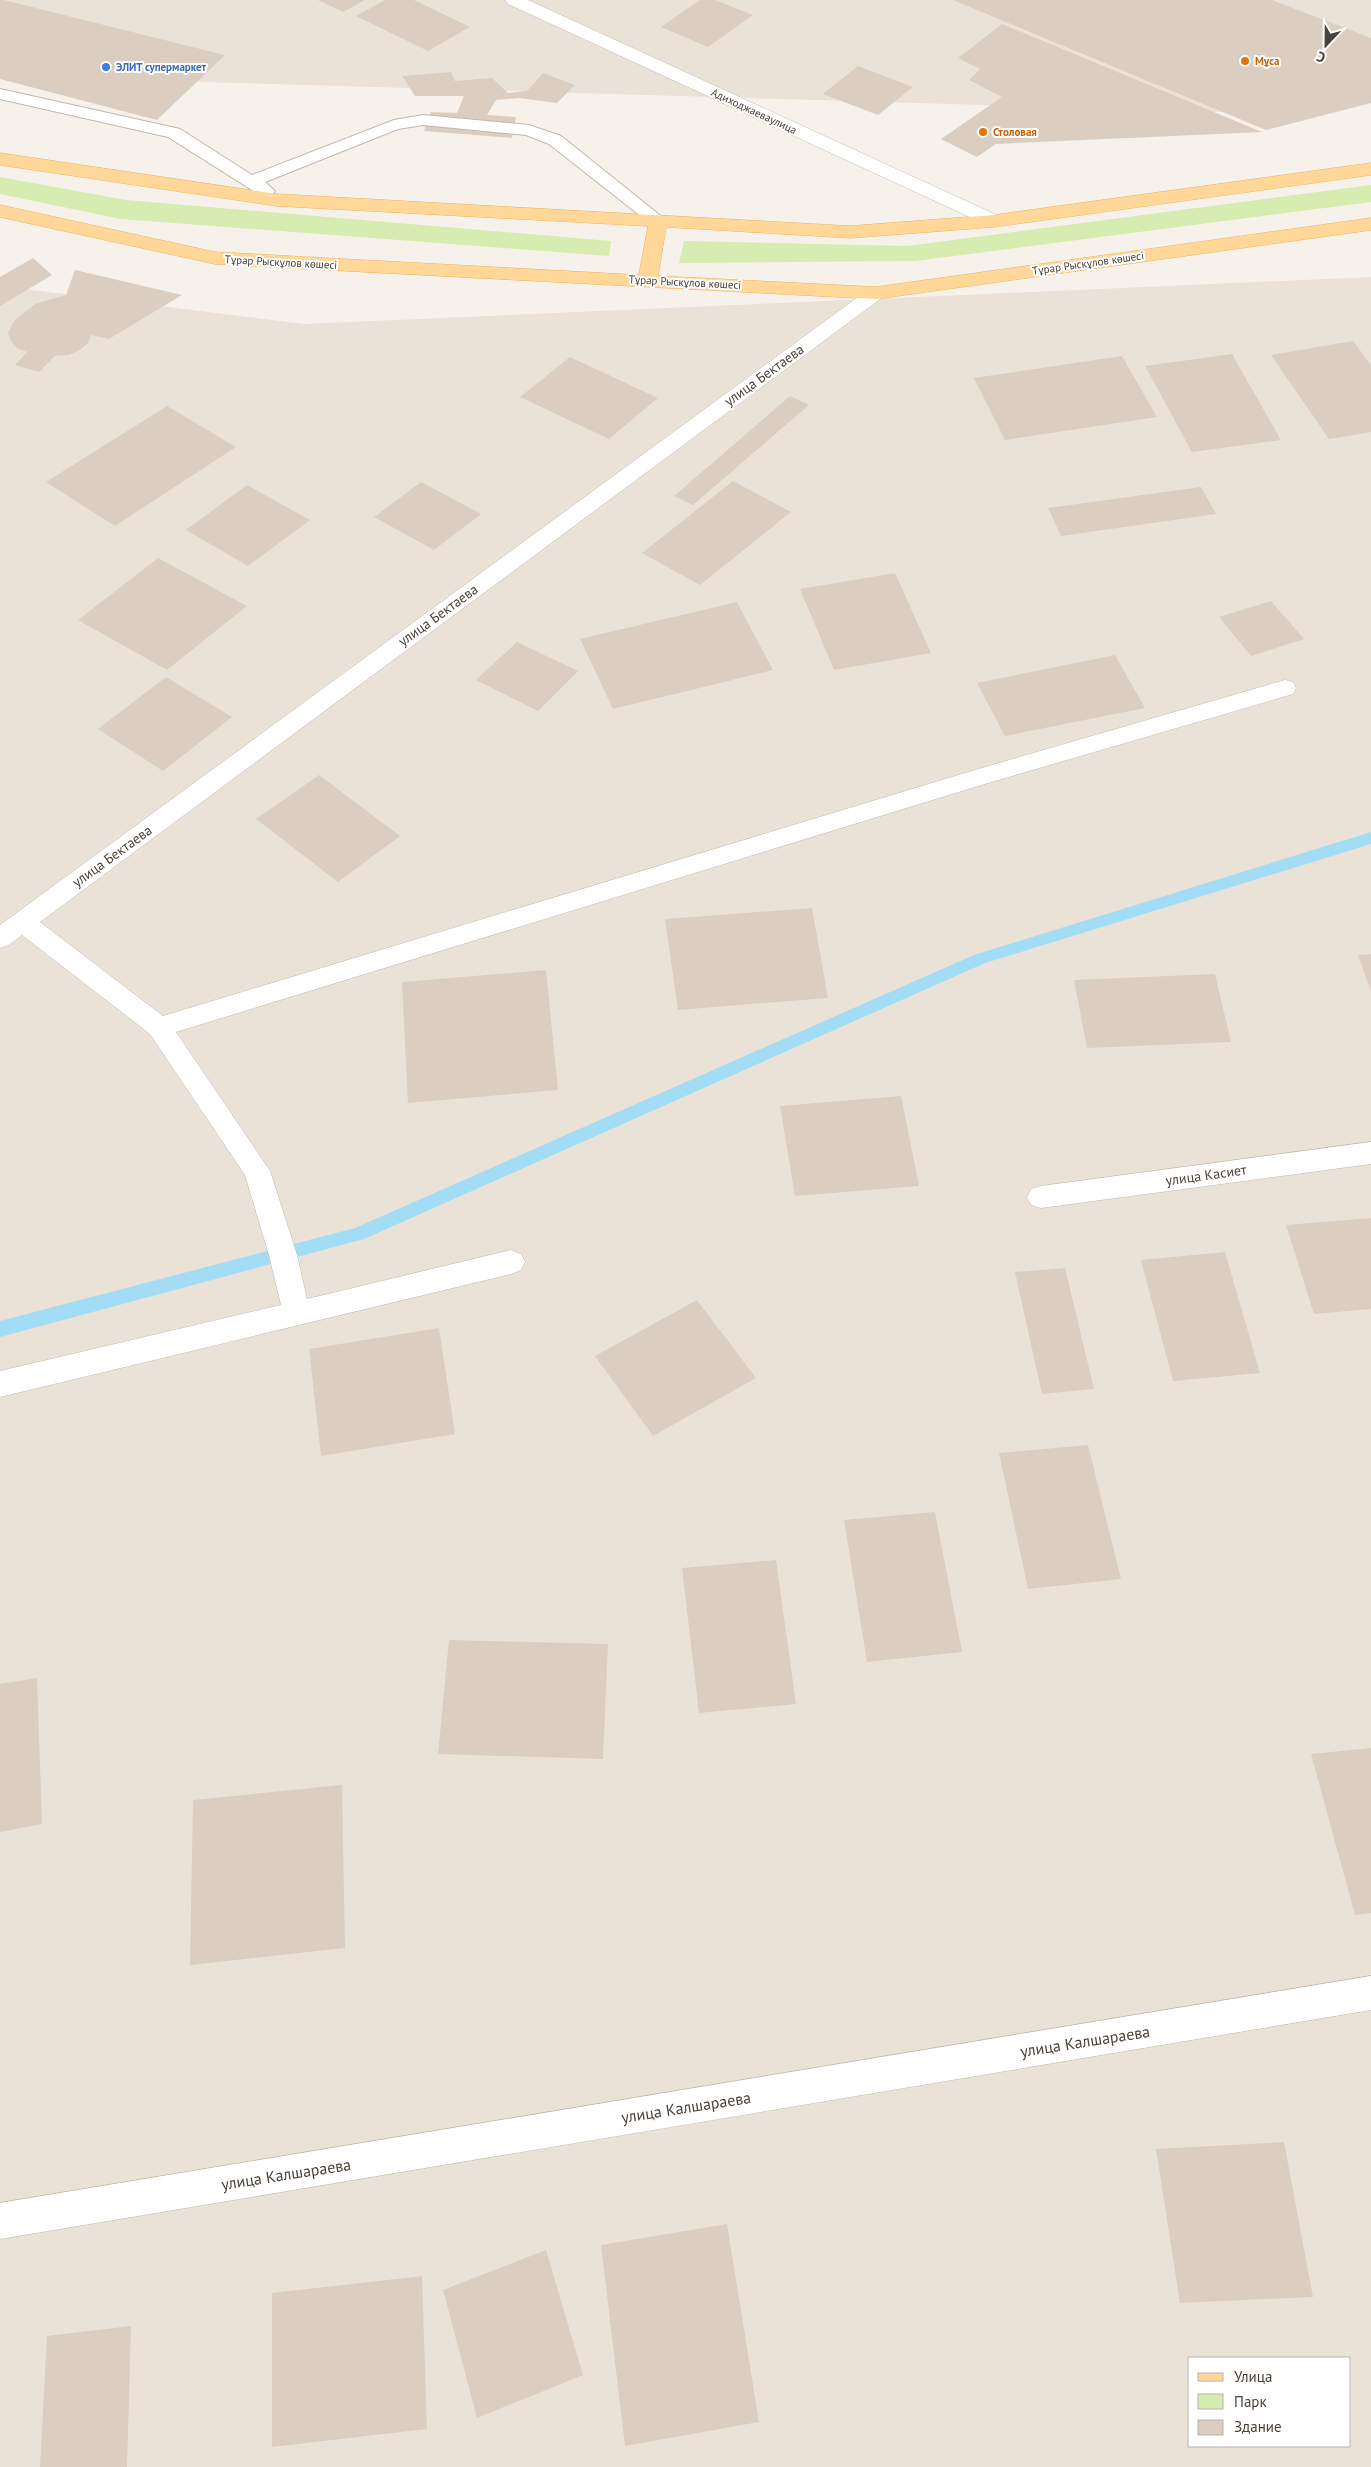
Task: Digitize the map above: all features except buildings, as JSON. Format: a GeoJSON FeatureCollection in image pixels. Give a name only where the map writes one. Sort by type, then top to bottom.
{"type":"FeatureCollection","features":[{"type":"Feature","properties":{"kind":"main road"},"geometry":{"type":"LineString","coordinates":[[0,159],[278,200],[850,232],[994,221],[1371,169]]}},
{"type":"Feature","properties":{"kind":"main road","name":"Тұрар Рыскұлов көшесі"},"geometry":{"type":"LineString","coordinates":[[0,211],[215,258],[876,292],[1371,224]]}},
{"type":"Feature","properties":{"kind":"main road"},"geometry":{"type":"LineString","coordinates":[[648,280],[658,221]]}},
{"type":"Feature","properties":{"kind":"street","name":"Адиходжаеваулица"},"geometry":{"type":"LineString","coordinates":[[514,0],[994,221]]}},
{"type":"Feature","properties":{"kind":"street","name":"улица Бектаева"},"geometry":{"type":"LineString","coordinates":[[0,938],[876,292]]}},
{"type":"Feature","properties":{"kind":"street"},"geometry":{"type":"LineString","coordinates":[[159,1027],[983,776],[1285,688]]}},
{"type":"Feature","properties":{"kind":"street"},"geometry":{"type":"LineString","coordinates":[[22,922],[159,1027],[257,1171],[283,1254],[297,1314]]}},
{"type":"Feature","properties":{"kind":"street","name":"улица Касиет"},"geometry":{"type":"LineString","coordinates":[[1041,1197],[1371,1153]]}},
{"type":"Feature","properties":{"kind":"street"},"geometry":{"type":"LineString","coordinates":[[0,1384],[511,1262]]}},
{"type":"Feature","properties":{"kind":"street","name":"улица Калшараева"},"geometry":{"type":"LineString","coordinates":[[0,2222],[1371,1993]]}},
{"type":"Feature","properties":{"kind":"lane"},"geometry":{"type":"LineString","coordinates":[[0,94],[174,133],[252,181],[278,200]]}},
{"type":"Feature","properties":{"kind":"lane"},"geometry":{"type":"LineString","coordinates":[[252,181],[394,125],[423,120],[529,130],[555,140],[658,221]]}},
{"type":"Feature","properties":{"kind":"shaded area"},"geometry":{"type":"Polygon","coordinates":[[[0,0],[1371,0],[1371,96],[1259,113],[0,76],[0,0]]]}},
{"type":"Feature","properties":{"kind":"shaded area"},"geometry":{"type":"Polygon","coordinates":[[[1371,277],[1371,2467],[0,2467],[0,286],[304,324],[1371,277]]]}},
{"type":"Feature","properties":{"kind":"green space"},"geometry":{"type":"Polygon","coordinates":[[[0,177],[126,200],[611,241],[609,256],[121,219],[0,194],[0,177]]]}},
{"type":"Feature","properties":{"kind":"green space"},"geometry":{"type":"Polygon","coordinates":[[[1371,185],[1371,202],[915,261],[679,263],[684,241],[907,246],[1371,185]]]}},
{"type":"Feature","properties":{"kind":"waterway"},"geometry":{"type":"LineString","coordinates":[[0,1329],[358,1234],[980,959],[1371,838]]}},
{"type":"Feature","properties":{"kind":"place","name":"Мұса"},"geometry":{"type":"Point","coordinates":[1245,61]}},
{"type":"Feature","properties":{"kind":"place","name":"ЭЛИТ супермаркет"},"geometry":{"type":"Point","coordinates":[106,67]}},
{"type":"Feature","properties":{"kind":"place","name":"Столовая"},"geometry":{"type":"Point","coordinates":[983,132]}}]}
